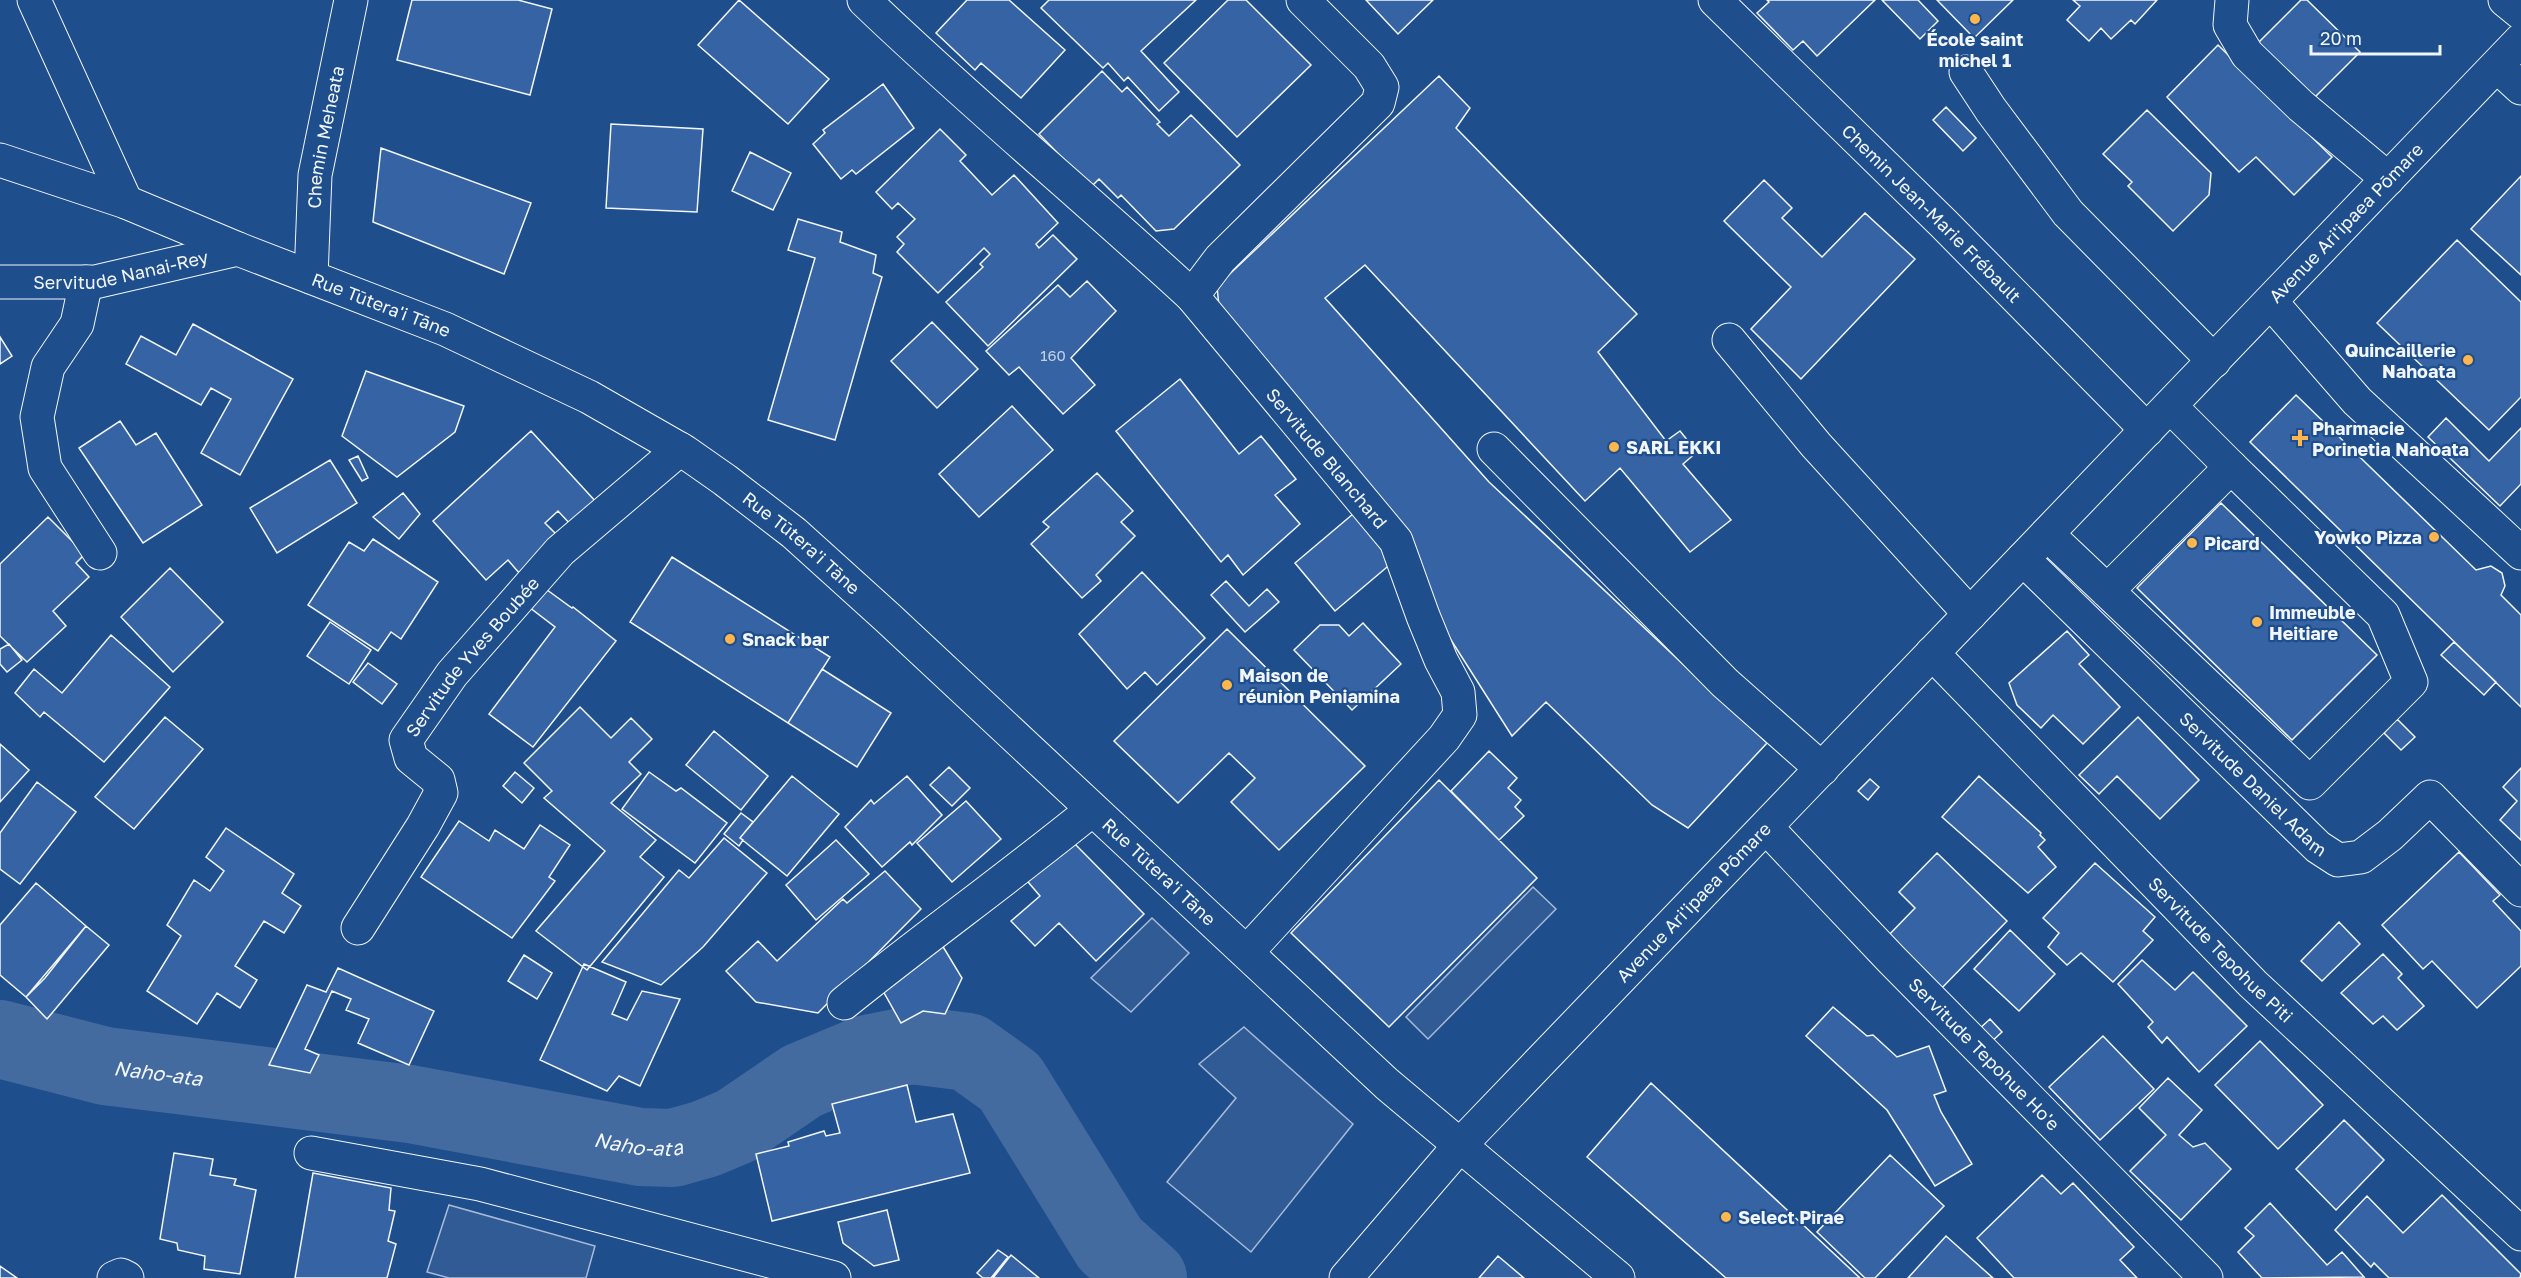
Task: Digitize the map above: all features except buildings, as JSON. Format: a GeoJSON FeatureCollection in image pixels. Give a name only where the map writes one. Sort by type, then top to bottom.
{"type":"FeatureCollection","features":[{"type":"Feature","properties":{"kind":"street"},"geometry":{"type":"LineString","coordinates":[[34,0],[126,202]]}},
{"type":"Feature","properties":{"kind":"street","name":"Chemin Meheata"},"geometry":{"type":"LineString","coordinates":[[311,277],[315,175],[351,0]]}},
{"type":"Feature","properties":{"kind":"street","name":"Servitude Blanchard"},"geometry":{"type":"LineString","coordinates":[[864,0],[919,53],[1109,219],[1192,296],[1396,541],[1441,660],[1458,692],[1460,715],[1444,738],[1247,952]]}},
{"type":"Feature","properties":{"kind":"street"},"geometry":{"type":"LineString","coordinates":[[1192,296],[1220,259],[1378,103],[1382,87],[1369,66],[1303,0]]}},
{"type":"Feature","properties":{"kind":"street","name":"Chemin Jean-Marie Frébault"},"geometry":{"type":"LineString","coordinates":[[1715,0],[1944,224],[2147,430]]}},
{"type":"Feature","properties":{"kind":"street"},"geometry":{"type":"LineString","coordinates":[[2232,0],[2230,25],[2247,54],[2301,106],[2388,179]]}},
{"type":"Feature","properties":{"kind":"street"},"geometry":{"type":"LineString","coordinates":[[2505,0],[2521,13]]}},
{"type":"Feature","properties":{"kind":"street","name":"Avenue Ari'ipaea Pōmare"},"geometry":{"type":"LineString","coordinates":[[1346,1278],[1461,1144],[2521,40]]}},
{"type":"Feature","properties":{"kind":"street"},"geometry":{"type":"LineString","coordinates":[[2497,66],[2521,88]]}},
{"type":"Feature","properties":{"kind":"street"},"geometry":{"type":"LineString","coordinates":[[1966,72],[1991,110],[2068,213],[2214,361]]}},
{"type":"Feature","properties":{"kind":"street","name":"Rue Tūtera'i Tāne"},"geometry":{"type":"LineString","coordinates":[[0,160],[126,202],[238,249],[445,329],[589,397],[680,449],[725,480],[794,533],[888,618],[1387,1084],[1618,1278]]}},
{"type":"Feature","properties":{"kind":"street","name":"Servitude Nanai-Rey"},"geometry":{"type":"LineString","coordinates":[[0,282],[86,282],[143,272],[238,249]]}},
{"type":"Feature","properties":{"kind":"street"},"geometry":{"type":"LineString","coordinates":[[86,282],[77,324],[48,367],[37,417],[45,468],[100,553]]}},
{"type":"Feature","properties":{"kind":"street"},"geometry":{"type":"LineString","coordinates":[[2271,302],[2357,401],[2521,554]]}},
{"type":"Feature","properties":{"kind":"street"},"geometry":{"type":"LineString","coordinates":[[1729,340],[1816,445],[1970,614]]}},
{"type":"Feature","properties":{"kind":"street"},"geometry":{"type":"LineString","coordinates":[[2047,534],[2310,783],[2411,682],[2383,615],[2170,406]]}},
{"type":"Feature","properties":{"kind":"street","name":"Servitude Yves Boubée"},"geometry":{"type":"LineString","coordinates":[[358,928],[441,793],[438,780],[411,758],[406,740],[452,674],[560,550],[680,449]]}},
{"type":"Feature","properties":{"kind":"street"},"geometry":{"type":"LineString","coordinates":[[1494,449],[1725,683],[1822,769]]}},
{"type":"Feature","properties":{"kind":"street"},"geometry":{"type":"LineString","coordinates":[[2107,591],[2231,467]]}},
{"type":"Feature","properties":{"kind":"street","name":"Servitude Daniel Adam"},"geometry":{"type":"LineString","coordinates":[[2023,559],[2318,847],[2338,860],[2361,857],[2391,835],[2430,797],[2521,890]]}},
{"type":"Feature","properties":{"kind":"street","name":"Servitude Tepohue Piti"},"geometry":{"type":"LineString","coordinates":[[1932,653],[2253,984],[2521,1234]]}},
{"type":"Feature","properties":{"kind":"street"},"geometry":{"type":"LineString","coordinates":[[844,1003],[928,935],[1018,870],[1092,810]]}},
{"type":"Feature","properties":{"kind":"street","name":"Servitude Tepohue Ho'e"},"geometry":{"type":"LineString","coordinates":[[1766,827],[1891,959],[2206,1278]]}},
{"type":"Feature","properties":{"kind":"street"},"geometry":{"type":"LineString","coordinates":[[311,1153],[480,1184],[834,1278]]}},
{"type":"Feature","properties":{"kind":"street"},"geometry":{"type":"LineString","coordinates":[[114,1278],[121,1275],[127,1278]]}},
{"type":"Feature","properties":{"kind":"shaded area"},"geometry":{"type":"Polygon","coordinates":[[[1533,887],[1556,909],[1428,1039],[1406,1017],[1533,887]]]}},
{"type":"Feature","properties":{"kind":"shaded area"},"geometry":{"type":"Polygon","coordinates":[[[1152,918],[1189,953],[1131,1012],[1091,978],[1152,918]]]}},
{"type":"Feature","properties":{"kind":"shaded area"},"geometry":{"type":"Polygon","coordinates":[[[1244,1027],[1353,1124],[1251,1252],[1167,1182],[1236,1098],[1199,1064],[1244,1027]]]}},
{"type":"Feature","properties":{"kind":"shaded area"},"geometry":{"type":"Polygon","coordinates":[[[449,1205],[595,1246],[586,1278],[449,1278],[427,1272],[449,1205]]]}},
{"type":"Feature","properties":{"kind":"waterway","name":"Naho-ata"},"geometry":{"type":"LineString","coordinates":[[0,1039],[105,1066],[410,1104],[640,1147],[673,1148],[705,1139],[736,1126],[802,1081],[867,1054],[912,1045],[968,1052],[1010,1082],[1110,1244],[1148,1278]]}},
{"type":"Feature","properties":{"kind":"place","name":"École saint michel 1"},"geometry":{"type":"Point","coordinates":[1975,19]}},
{"type":"Feature","properties":{"kind":"place","name":"Quincaillerie Nahoata"},"geometry":{"type":"Point","coordinates":[2468,360]}},
{"type":"Feature","properties":{"kind":"place","name":"Pharmacie Porinetia Nahoata"},"geometry":{"type":"Point","coordinates":[2300,438]}},
{"type":"Feature","properties":{"kind":"place","name":"SARL EKKI"},"geometry":{"type":"Point","coordinates":[1614,447]}},
{"type":"Feature","properties":{"kind":"place","name":"Yowko Pizza"},"geometry":{"type":"Point","coordinates":[2434,537]}},
{"type":"Feature","properties":{"kind":"place","name":"Picard"},"geometry":{"type":"Point","coordinates":[2192,543]}},
{"type":"Feature","properties":{"kind":"place","name":"Immeuble Heitiare"},"geometry":{"type":"Point","coordinates":[2257,622]}},
{"type":"Feature","properties":{"kind":"place","name":"Snack bar"},"geometry":{"type":"Point","coordinates":[730,639]}},
{"type":"Feature","properties":{"kind":"place","name":"Maison de réunion Peniamina"},"geometry":{"type":"Point","coordinates":[1227,685]}},
{"type":"Feature","properties":{"kind":"place","name":"Select Pirae"},"geometry":{"type":"Point","coordinates":[1726,1217]}}]}
